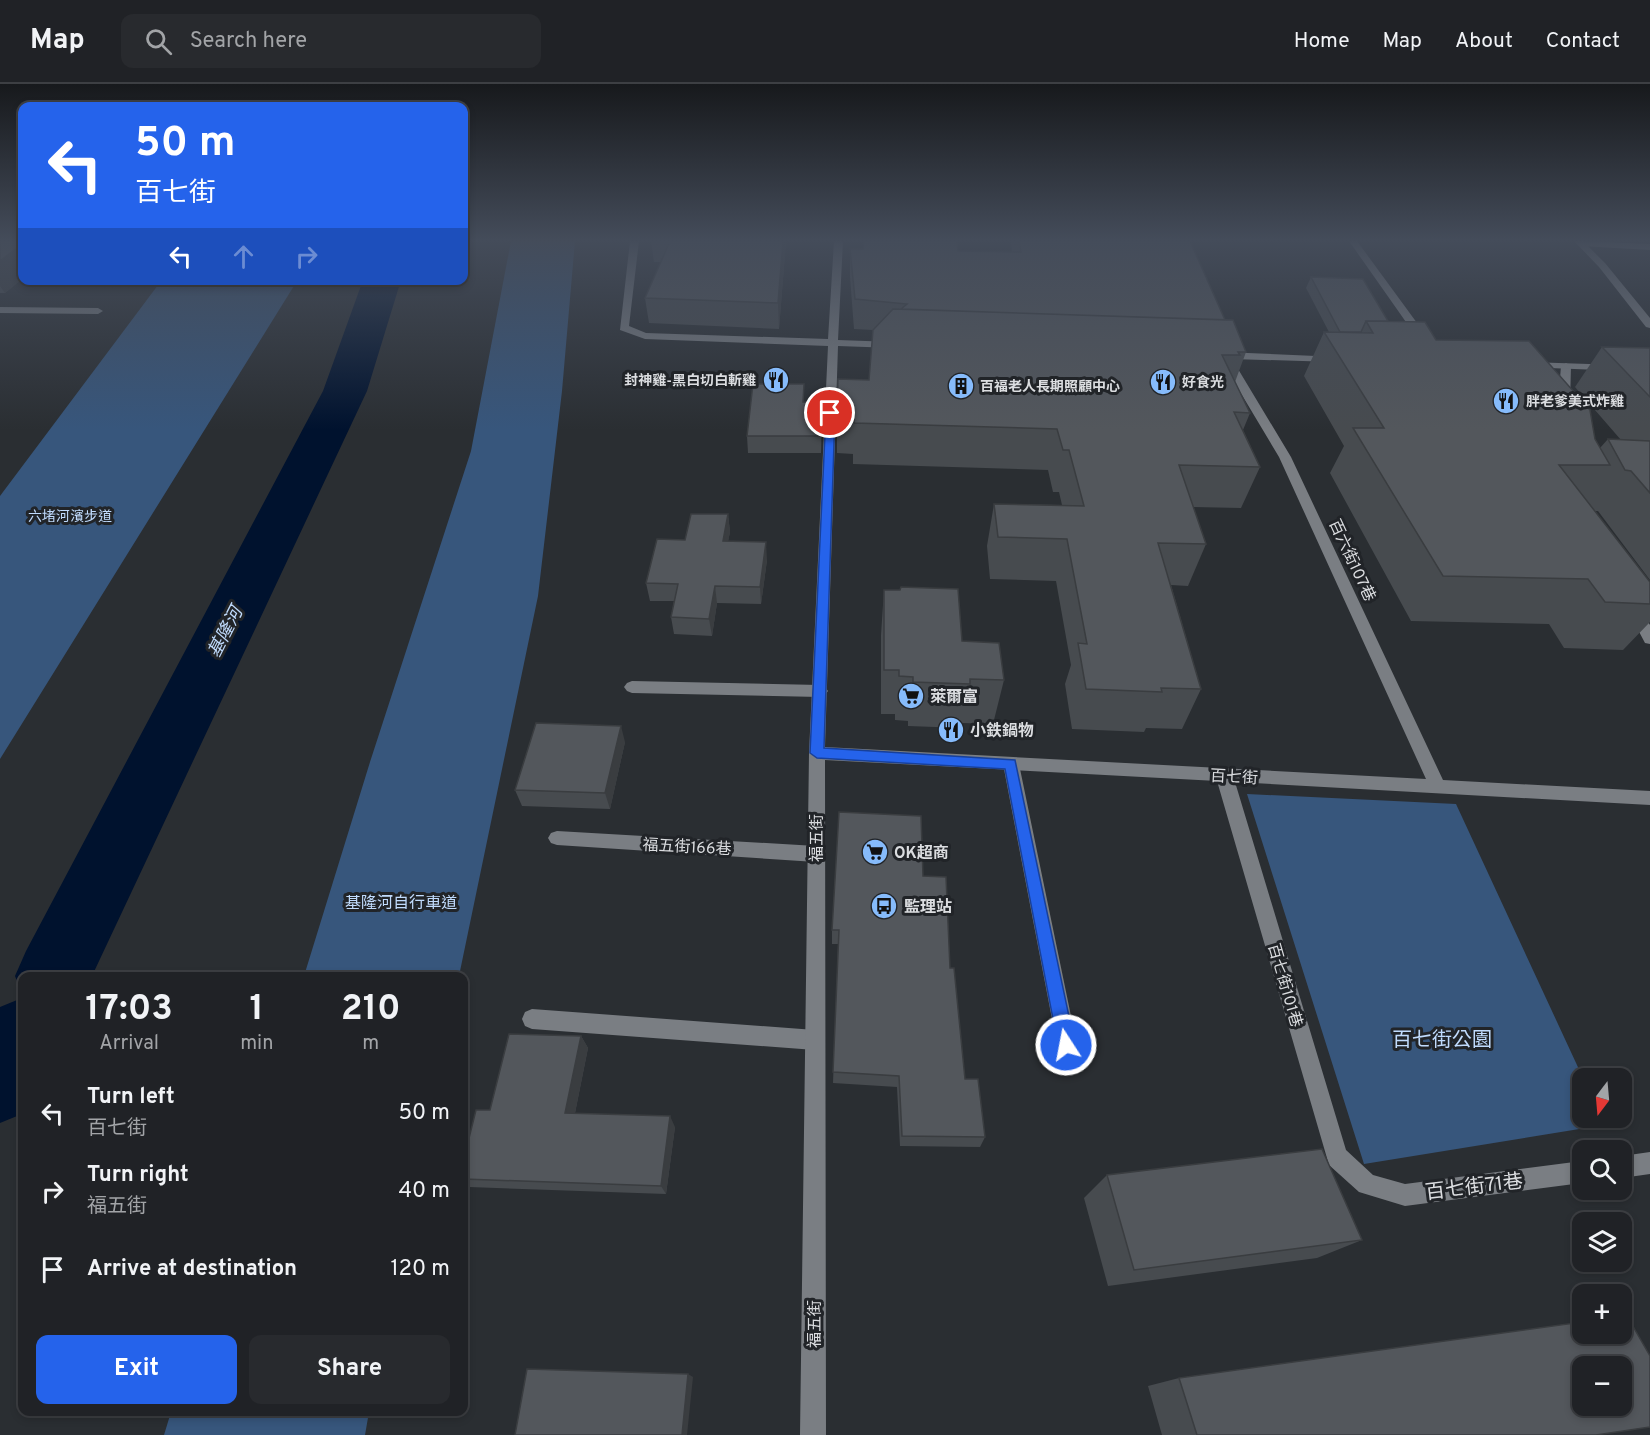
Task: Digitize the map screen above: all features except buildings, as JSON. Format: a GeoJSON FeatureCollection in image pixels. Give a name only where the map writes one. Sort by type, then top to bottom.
{"type":"FeatureCollection","features":[{"type":"Feature","properties":{"kind":"street"},"geometry":{"type":"LineString","coordinates":[[627,304],[624,328],[645,336],[904,345]]}},
{"type":"Feature","properties":{"kind":"street","name":"福五街"},"geometry":{"type":"LineString","coordinates":[[813,1435],[817,753],[836,304]]}},
{"type":"Feature","properties":{"kind":"street"},"geometry":{"type":"LineString","coordinates":[[1399,304],[1434,353]]}},
{"type":"Feature","properties":{"kind":"street"},"geometry":{"type":"LineString","coordinates":[[1633,304],[1650,325]]}},
{"type":"Feature","properties":{"kind":"street"},"geometry":{"type":"LineString","coordinates":[[0,310],[98,311]]}},
{"type":"Feature","properties":{"kind":"street","name":"百六街107巷"},"geometry":{"type":"LineString","coordinates":[[1349,359],[1219,351],[1285,457],[1438,787]]}},
{"type":"Feature","properties":{"kind":"street"},"geometry":{"type":"LineString","coordinates":[[1521,365],[1650,369]]}},
{"type":"Feature","properties":{"kind":"street"},"geometry":{"type":"LineString","coordinates":[[1563,421],[1566,366]]}},
{"type":"Feature","properties":{"kind":"street"},"geometry":{"type":"LineString","coordinates":[[1629,600],[1650,639]]}},
{"type":"Feature","properties":{"kind":"street"},"geometry":{"type":"LineString","coordinates":[[632,687],[820,691]]}},
{"type":"Feature","properties":{"kind":"street","name":"百七街"},"geometry":{"type":"LineString","coordinates":[[817,753],[1650,798]]}},
{"type":"Feature","properties":{"kind":"street"},"geometry":{"type":"LineString","coordinates":[[1011,764],[1066,1045]]}},
{"type":"Feature","properties":{"kind":"street","name":"百七街101巷"},"geometry":{"type":"LineString","coordinates":[[1224,775],[1336,1157],[1367,1184]]}},
{"type":"Feature","properties":{"kind":"street","name":"福五街166巷"},"geometry":{"type":"LineString","coordinates":[[557,838],[816,854]]}},
{"type":"Feature","properties":{"kind":"street"},"geometry":{"type":"LineString","coordinates":[[532,1018],[815,1040]]}},
{"type":"Feature","properties":{"kind":"street"},"geometry":{"type":"LineString","coordinates":[[1632,1166],[1650,1163]]}},
{"type":"Feature","properties":{"kind":"street","name":"百七街71巷"},"geometry":{"type":"LineString","coordinates":[[1367,1184],[1405,1195],[1572,1173]]}},
{"type":"Feature","properties":{"kind":"green space","name":"六堵河濱步道"},"geometry":{"type":"Polygon","coordinates":[[[144,304],[283,304],[0,759],[0,496],[144,304]]]}},
{"type":"Feature","properties":{"kind":"green space","name":"基隆河自行車道"},"geometry":{"type":"Polygon","coordinates":[[[499,304],[570,304],[562,391],[538,596],[460,972],[305,972],[370,762],[471,451],[499,304]]]}},
{"type":"Feature","properties":{"kind":"green space","name":"百七街公園"},"geometry":{"type":"Polygon","coordinates":[[[1247,794],[1456,804],[1578,1068],[1572,1068],[1572,1128],[1586,1128],[1364,1164],[1247,794]]]}},
{"type":"Feature","properties":{"kind":"green space"},"geometry":{"type":"Polygon","coordinates":[[[170,1416],[368,1416],[365,1435],[164,1435],[170,1416]]]}},
{"type":"Feature","properties":{"kind":"waterway","name":"基隆河"},"geometry":{"type":"LineString","coordinates":[[55,972],[345,391],[374,304]]}},
{"type":"Feature","properties":{"kind":"waterway","name":"基隆河"},"geometry":{"type":"LineString","coordinates":[[0,1082],[18,1045]]}},
{"type":"Feature","properties":{"kind":"place","name":"封神雞-黑白切白斬雞"},"geometry":{"type":"Point","coordinates":[776,380]}},
{"type":"Feature","properties":{"kind":"place","name":"好食光"},"geometry":{"type":"Point","coordinates":[1163,382]}},
{"type":"Feature","properties":{"kind":"place","name":"百福老人長期照顧中心"},"geometry":{"type":"Point","coordinates":[961,386]}},
{"type":"Feature","properties":{"kind":"place","name":"胖老爹美式炸雞"},"geometry":{"type":"Point","coordinates":[1506,401]}},
{"type":"Feature","properties":{"kind":"place","name":"萊爾富"},"geometry":{"type":"Point","coordinates":[911,696]}},
{"type":"Feature","properties":{"kind":"place","name":"小鉄鍋物"},"geometry":{"type":"Point","coordinates":[951,730]}},
{"type":"Feature","properties":{"kind":"place","name":"OK超商"},"geometry":{"type":"Point","coordinates":[875,852]}},
{"type":"Feature","properties":{"kind":"place","name":"監理站"},"geometry":{"type":"Point","coordinates":[884,906]}},
{"type":"Feature","properties":{"kind":"route"},"geometry":{"type":"LineString","coordinates":[[830,413],[817,753],[1011,764],[1066,1045]]}}]}
